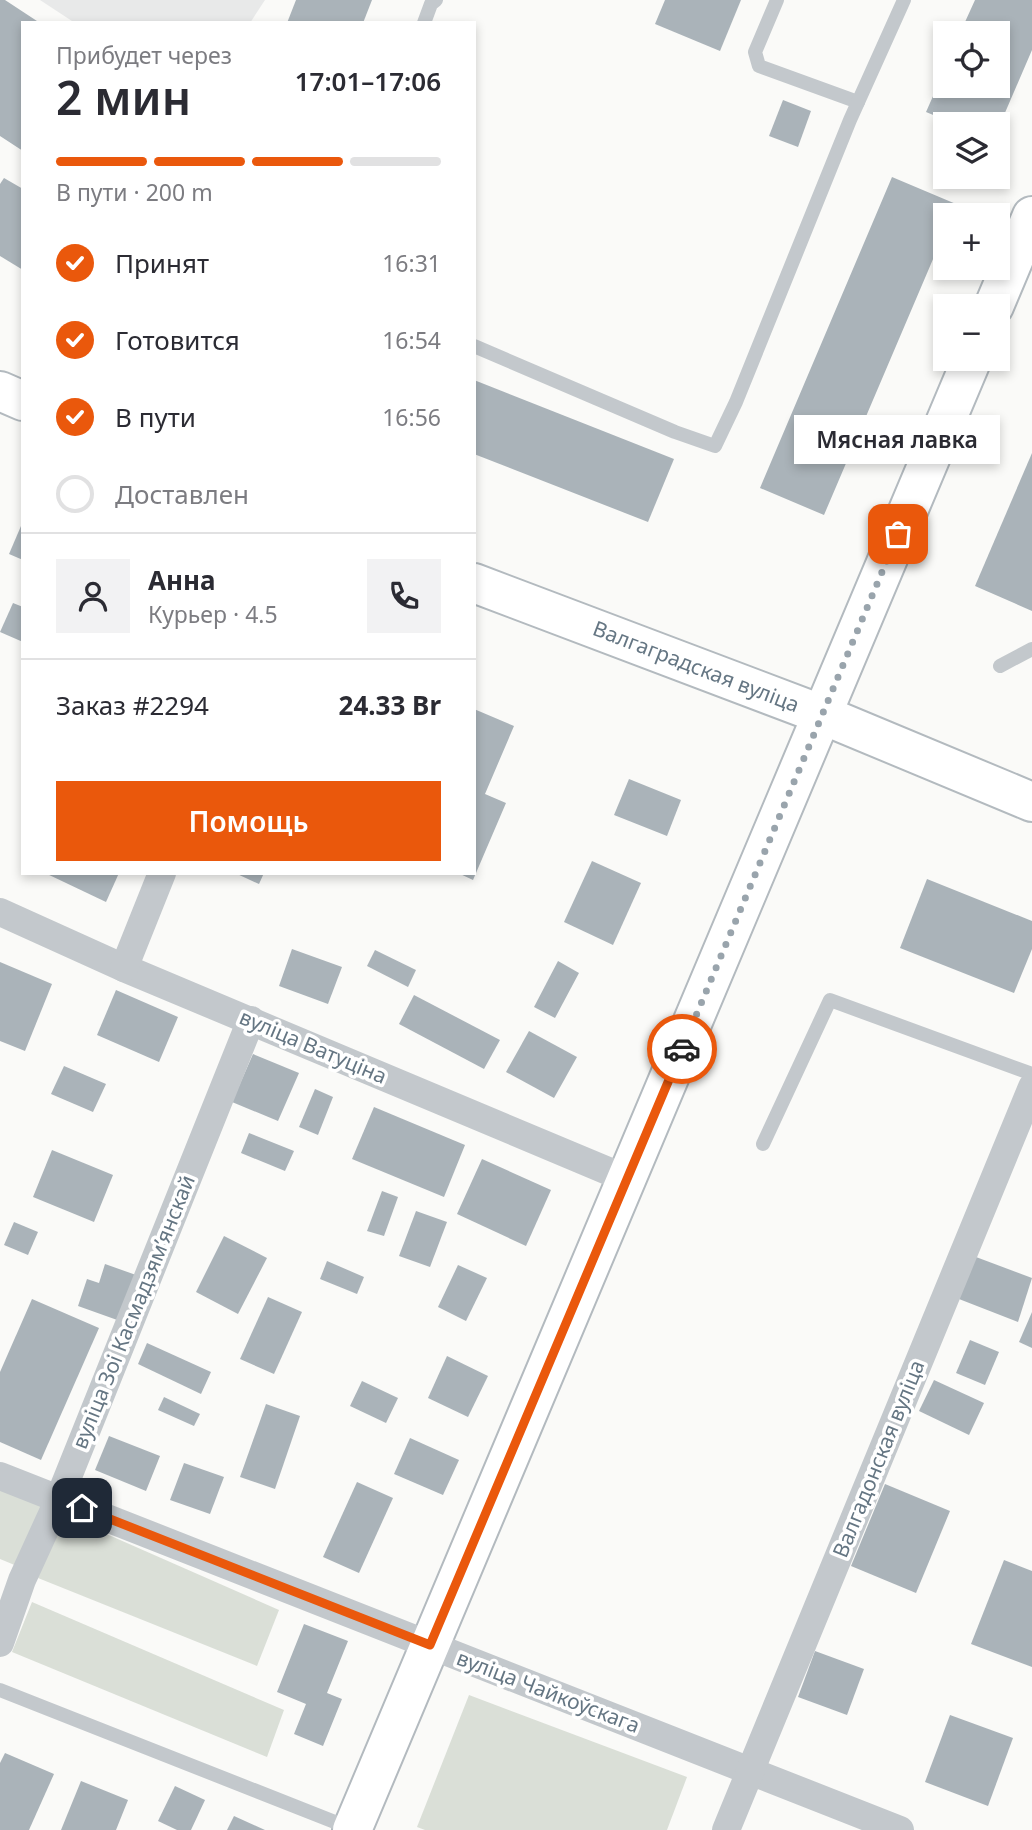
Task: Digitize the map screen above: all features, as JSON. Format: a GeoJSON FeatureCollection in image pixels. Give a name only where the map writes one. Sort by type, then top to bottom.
{"type":"FeatureCollection","features":[{"type":"Feature","properties":{"kind":"main road"},"geometry":{"type":"LineString","coordinates":[[999,294],[1031,220]]}},
{"type":"Feature","properties":{"kind":"main road"},"geometry":{"type":"LineString","coordinates":[[353,1830],[966,371]]}},
{"type":"Feature","properties":{"kind":"main road"},"geometry":{"type":"LineString","coordinates":[[0,391],[21,400]]}},
{"type":"Feature","properties":{"kind":"main road","name":"Валгаградская вуліца"},"geometry":{"type":"LineString","coordinates":[[476,584],[823,715],[1032,802]]}},
{"type":"Feature","properties":{"kind":"street"},"geometry":{"type":"LineString","coordinates":[[124,968],[161,875]]}},
{"type":"Feature","properties":{"kind":"street","name":"вуліца Ватуціна"},"geometry":{"type":"LineString","coordinates":[[0,912],[124,968],[627,1179]]}},
{"type":"Feature","properties":{"kind":"street","name":"вуліца Зоі Касмадзямʼянскай"},"geometry":{"type":"LineString","coordinates":[[0,1643],[22,1580],[59,1499],[251,1020]]}},
{"type":"Feature","properties":{"kind":"street","name":"Валгадонская вуліца"},"geometry":{"type":"LineString","coordinates":[[726,1830],[1032,1087]]}},
{"type":"Feature","properties":{"kind":"street","name":"вуліца Чайкоўскага"},"geometry":{"type":"LineString","coordinates":[[0,1476],[900,1830]]}},
{"type":"Feature","properties":{"kind":"lane"},"geometry":{"type":"LineString","coordinates":[[425,21],[431,4],[436,0]]}},
{"type":"Feature","properties":{"kind":"lane"},"geometry":{"type":"LineString","coordinates":[[777,0],[755,52],[760,66],[858,102]]}},
{"type":"Feature","properties":{"kind":"lane"},"geometry":{"type":"LineString","coordinates":[[476,347],[675,432],[715,446],[736,402],[858,102],[904,0]]}},
{"type":"Feature","properties":{"kind":"lane"},"geometry":{"type":"LineString","coordinates":[[1000,666],[1032,649]]}},
{"type":"Feature","properties":{"kind":"lane"},"geometry":{"type":"LineString","coordinates":[[763,1144],[830,999],[1032,1074]]}},
{"type":"Feature","properties":{"kind":"lane"},"geometry":{"type":"LineString","coordinates":[[0,1690],[353,1830]]}},
{"type":"Feature","properties":{"kind":"shaded area"},"geometry":{"type":"Polygon","coordinates":[[[40,0],[265,0],[251,21],[72,21],[40,0]]]}},
{"type":"Feature","properties":{"kind":"shaded area"},"geometry":{"type":"Polygon","coordinates":[[[0,1487],[42,1504],[17,1566],[0,1559],[0,1487]]]}},
{"type":"Feature","properties":{"kind":"shaded area"},"geometry":{"type":"Polygon","coordinates":[[[61,1514],[279,1610],[257,1666],[38,1578],[61,1514]]]}},
{"type":"Feature","properties":{"kind":"shaded area"},"geometry":{"type":"Polygon","coordinates":[[[32,1602],[284,1710],[267,1757],[12,1652],[32,1602]]]}},
{"type":"Feature","properties":{"kind":"shaded area"},"geometry":{"type":"Polygon","coordinates":[[[469,1695],[687,1777],[667,1830],[425,1830],[417,1827],[469,1695]]]}},
{"type":"Feature","properties":{"kind":"building"},"geometry":{"type":"Polygon","coordinates":[[[0,0],[5,0],[37,21],[21,21],[21,150],[0,136],[0,0]]]}},
{"type":"Feature","properties":{"kind":"building"},"geometry":{"type":"Polygon","coordinates":[[[296,0],[372,0],[364,21],[288,21],[296,0]]]}},
{"type":"Feature","properties":{"kind":"building"},"geometry":{"type":"Polygon","coordinates":[[[665,0],[741,0],[720,51],[655,24],[665,0]]]}},
{"type":"Feature","properties":{"kind":"building"},"geometry":{"type":"Polygon","coordinates":[[[975,0],[1032,0],[1032,50],[1005,112],[933,112],[933,115],[926,112],[933,96],[1010,98],[1010,21],[965,21],[975,0]]]}},
{"type":"Feature","properties":{"kind":"building"},"geometry":{"type":"Polygon","coordinates":[[[783,100],[811,111],[798,147],[769,136],[783,100]]]}},
{"type":"Feature","properties":{"kind":"building"},"geometry":{"type":"Polygon","coordinates":[[[892,177],[954,203],[933,203],[933,259],[824,515],[760,488],[892,177]]]}},
{"type":"Feature","properties":{"kind":"building"},"geometry":{"type":"Polygon","coordinates":[[[4,178],[21,188],[21,269],[0,256],[0,184],[4,178]]]}},
{"type":"Feature","properties":{"kind":"building"},"geometry":{"type":"Polygon","coordinates":[[[476,381],[674,459],[648,522],[476,455],[476,381]]]}},
{"type":"Feature","properties":{"kind":"building"},"geometry":{"type":"Polygon","coordinates":[[[1032,453],[1032,611],[975,586],[1032,453]]]}},
{"type":"Feature","properties":{"kind":"building"},"geometry":{"type":"Polygon","coordinates":[[[21,526],[21,559],[9,554],[21,526]]]}},
{"type":"Feature","properties":{"kind":"building"},"geometry":{"type":"Polygon","coordinates":[[[13,603],[21,606],[21,641],[0,632],[13,603]]]}},
{"type":"Feature","properties":{"kind":"building"},"geometry":{"type":"Polygon","coordinates":[[[476,710],[514,726],[485,794],[506,803],[476,873],[476,710]]]}},
{"type":"Feature","properties":{"kind":"building"},"geometry":{"type":"Polygon","coordinates":[[[629,779],[681,800],[667,836],[614,815],[629,779]]]}},
{"type":"Feature","properties":{"kind":"building"},"geometry":{"type":"Polygon","coordinates":[[[592,861],[641,883],[613,945],[564,922],[592,861]]]}},
{"type":"Feature","properties":{"kind":"building"},"geometry":{"type":"Polygon","coordinates":[[[49,875],[118,875],[106,902],[49,875]]]}},
{"type":"Feature","properties":{"kind":"building"},"geometry":{"type":"Polygon","coordinates":[[[239,875],[263,875],[259,884],[239,875]]]}},
{"type":"Feature","properties":{"kind":"building"},"geometry":{"type":"Polygon","coordinates":[[[462,875],[475,875],[473,880],[462,875]]]}},
{"type":"Feature","properties":{"kind":"building"},"geometry":{"type":"Polygon","coordinates":[[[927,879],[1032,921],[1032,949],[1014,993],[900,948],[927,879]]]}},
{"type":"Feature","properties":{"kind":"building"},"geometry":{"type":"Polygon","coordinates":[[[292,949],[342,967],[328,1004],[279,986],[292,949]]]}},
{"type":"Feature","properties":{"kind":"building"},"geometry":{"type":"Polygon","coordinates":[[[375,950],[416,970],[408,987],[367,966],[375,950]]]}},
{"type":"Feature","properties":{"kind":"building"},"geometry":{"type":"Polygon","coordinates":[[[558,961],[579,973],[555,1018],[534,1007],[558,961]]]}},
{"type":"Feature","properties":{"kind":"building"},"geometry":{"type":"Polygon","coordinates":[[[0,962],[52,984],[25,1051],[0,1041],[0,962]]]}},
{"type":"Feature","properties":{"kind":"building"},"geometry":{"type":"Polygon","coordinates":[[[116,990],[178,1017],[159,1062],[97,1035],[116,990]]]}},
{"type":"Feature","properties":{"kind":"building"},"geometry":{"type":"Polygon","coordinates":[[[414,995],[500,1040],[484,1069],[399,1024],[414,995]]]}},
{"type":"Feature","properties":{"kind":"building"},"geometry":{"type":"Polygon","coordinates":[[[529,1031],[577,1057],[554,1098],[506,1072],[529,1031]]]}},
{"type":"Feature","properties":{"kind":"building"},"geometry":{"type":"Polygon","coordinates":[[[253,1054],[299,1073],[278,1121],[232,1102],[253,1054]]]}},
{"type":"Feature","properties":{"kind":"building"},"geometry":{"type":"Polygon","coordinates":[[[64,1066],[106,1084],[93,1112],[51,1094],[64,1066]]]}},
{"type":"Feature","properties":{"kind":"building"},"geometry":{"type":"Polygon","coordinates":[[[315,1089],[333,1097],[318,1135],[299,1127],[315,1089]]]}},
{"type":"Feature","properties":{"kind":"building"},"geometry":{"type":"Polygon","coordinates":[[[374,1107],[465,1145],[444,1197],[352,1159],[374,1107]]]}},
{"type":"Feature","properties":{"kind":"building"},"geometry":{"type":"Polygon","coordinates":[[[249,1133],[294,1151],[285,1171],[241,1153],[249,1133]]]}},
{"type":"Feature","properties":{"kind":"building"},"geometry":{"type":"Polygon","coordinates":[[[52,1150],[113,1175],[94,1222],[33,1197],[52,1150]]]}},
{"type":"Feature","properties":{"kind":"building"},"geometry":{"type":"Polygon","coordinates":[[[482,1159],[551,1190],[526,1246],[457,1214],[482,1159]]]}},
{"type":"Feature","properties":{"kind":"building"},"geometry":{"type":"Polygon","coordinates":[[[382,1191],[398,1197],[384,1236],[367,1231],[382,1191]]]}},
{"type":"Feature","properties":{"kind":"building"},"geometry":{"type":"Polygon","coordinates":[[[416,1211],[447,1222],[430,1267],[399,1256],[416,1211]]]}},
{"type":"Feature","properties":{"kind":"building"},"geometry":{"type":"Polygon","coordinates":[[[14,1222],[38,1232],[28,1255],[4,1245],[14,1222]]]}},
{"type":"Feature","properties":{"kind":"building"},"geometry":{"type":"Polygon","coordinates":[[[224,1236],[267,1258],[238,1314],[196,1292],[224,1236]]]}},
{"type":"Feature","properties":{"kind":"building"},"geometry":{"type":"Polygon","coordinates":[[[976,1257],[1032,1278],[1018,1322],[959,1299],[976,1257]]]}},
{"type":"Feature","properties":{"kind":"building"},"geometry":{"type":"Polygon","coordinates":[[[327,1261],[364,1277],[357,1294],[320,1279],[327,1261]]]}},
{"type":"Feature","properties":{"kind":"building"},"geometry":{"type":"Polygon","coordinates":[[[105,1264],[136,1275],[120,1321],[78,1306],[87,1279],[99,1283],[105,1264]]]}},
{"type":"Feature","properties":{"kind":"building"},"geometry":{"type":"Polygon","coordinates":[[[458,1265],[487,1278],[466,1321],[438,1307],[458,1265]]]}},
{"type":"Feature","properties":{"kind":"building"},"geometry":{"type":"Polygon","coordinates":[[[268,1297],[302,1312],[274,1374],[240,1359],[268,1297]]]}},
{"type":"Feature","properties":{"kind":"building"},"geometry":{"type":"Polygon","coordinates":[[[32,1299],[99,1328],[41,1460],[0,1442],[0,1372],[32,1299]]]}},
{"type":"Feature","properties":{"kind":"building"},"geometry":{"type":"Polygon","coordinates":[[[1032,1312],[1032,1348],[1019,1342],[1032,1312]]]}},
{"type":"Feature","properties":{"kind":"building"},"geometry":{"type":"Polygon","coordinates":[[[970,1340],[999,1352],[985,1385],[956,1373],[970,1340]]]}},
{"type":"Feature","properties":{"kind":"building"},"geometry":{"type":"Polygon","coordinates":[[[147,1343],[211,1372],[201,1394],[138,1364],[147,1343]]]}},
{"type":"Feature","properties":{"kind":"building"},"geometry":{"type":"Polygon","coordinates":[[[447,1356],[488,1376],[468,1417],[428,1398],[447,1356]]]}},
{"type":"Feature","properties":{"kind":"building"},"geometry":{"type":"Polygon","coordinates":[[[934,1380],[984,1403],[969,1435],[919,1411],[934,1380]]]}},
{"type":"Feature","properties":{"kind":"building"},"geometry":{"type":"Polygon","coordinates":[[[362,1381],[398,1398],[386,1423],[350,1406],[362,1381]]]}},
{"type":"Feature","properties":{"kind":"building"},"geometry":{"type":"Polygon","coordinates":[[[164,1397],[200,1414],[194,1426],[158,1410],[164,1397]]]}},
{"type":"Feature","properties":{"kind":"building"},"geometry":{"type":"Polygon","coordinates":[[[266,1404],[300,1416],[275,1489],[240,1477],[266,1404]]]}},
{"type":"Feature","properties":{"kind":"building"},"geometry":{"type":"Polygon","coordinates":[[[109,1436],[160,1456],[146,1491],[95,1470],[109,1436]]]}},
{"type":"Feature","properties":{"kind":"building"},"geometry":{"type":"Polygon","coordinates":[[[410,1438],[459,1460],[443,1495],[394,1474],[410,1438]]]}},
{"type":"Feature","properties":{"kind":"building"},"geometry":{"type":"Polygon","coordinates":[[[184,1463],[224,1477],[210,1514],[170,1500],[184,1463]]]}},
{"type":"Feature","properties":{"kind":"building"},"geometry":{"type":"Polygon","coordinates":[[[357,1482],[393,1498],[359,1573],[323,1557],[357,1482]]]}},
{"type":"Feature","properties":{"kind":"building"},"geometry":{"type":"Polygon","coordinates":[[[885,1484],[950,1511],[916,1593],[851,1566],[885,1484]]]}},
{"type":"Feature","properties":{"kind":"building"},"geometry":{"type":"Polygon","coordinates":[[[1004,1560],[1032,1571],[1032,1667],[971,1644],[1004,1560]]]}},
{"type":"Feature","properties":{"kind":"building"},"geometry":{"type":"Polygon","coordinates":[[[304,1624],[348,1641],[327,1693],[342,1699],[323,1746],[294,1734],[306,1704],[277,1692],[304,1624]]]}},
{"type":"Feature","properties":{"kind":"building"},"geometry":{"type":"Polygon","coordinates":[[[815,1651],[864,1669],[847,1715],[798,1697],[815,1651]]]}},
{"type":"Feature","properties":{"kind":"building"},"geometry":{"type":"Polygon","coordinates":[[[950,1715],[1013,1738],[988,1806],[925,1782],[950,1715]]]}},
{"type":"Feature","properties":{"kind":"building"},"geometry":{"type":"Polygon","coordinates":[[[5,1753],[54,1774],[29,1830],[0,1830],[0,1763],[5,1753]]]}},
{"type":"Feature","properties":{"kind":"building"},"geometry":{"type":"Polygon","coordinates":[[[81,1781],[128,1800],[116,1830],[61,1830],[81,1781]]]}},
{"type":"Feature","properties":{"kind":"building"},"geometry":{"type":"Polygon","coordinates":[[[175,1786],[205,1800],[191,1830],[177,1830],[158,1821],[175,1786]]]}},
{"type":"Feature","properties":{"kind":"building"},"geometry":{"type":"Polygon","coordinates":[[[234,1816],[265,1830],[227,1830],[234,1816]]]}},
{"type":"Feature","properties":{"kind":"way so far"},"geometry":{"type":"LineString","coordinates":[[682,1049],[898,534]]}},
{"type":"Feature","properties":{"kind":"place","name":"Мясная лавка"},"geometry":{"type":"Point","coordinates":[898,534]}},
{"type":"Feature","properties":{"kind":"route"},"geometry":{"type":"LineString","coordinates":[[82,1508],[430,1645],[682,1049]]}}]}
